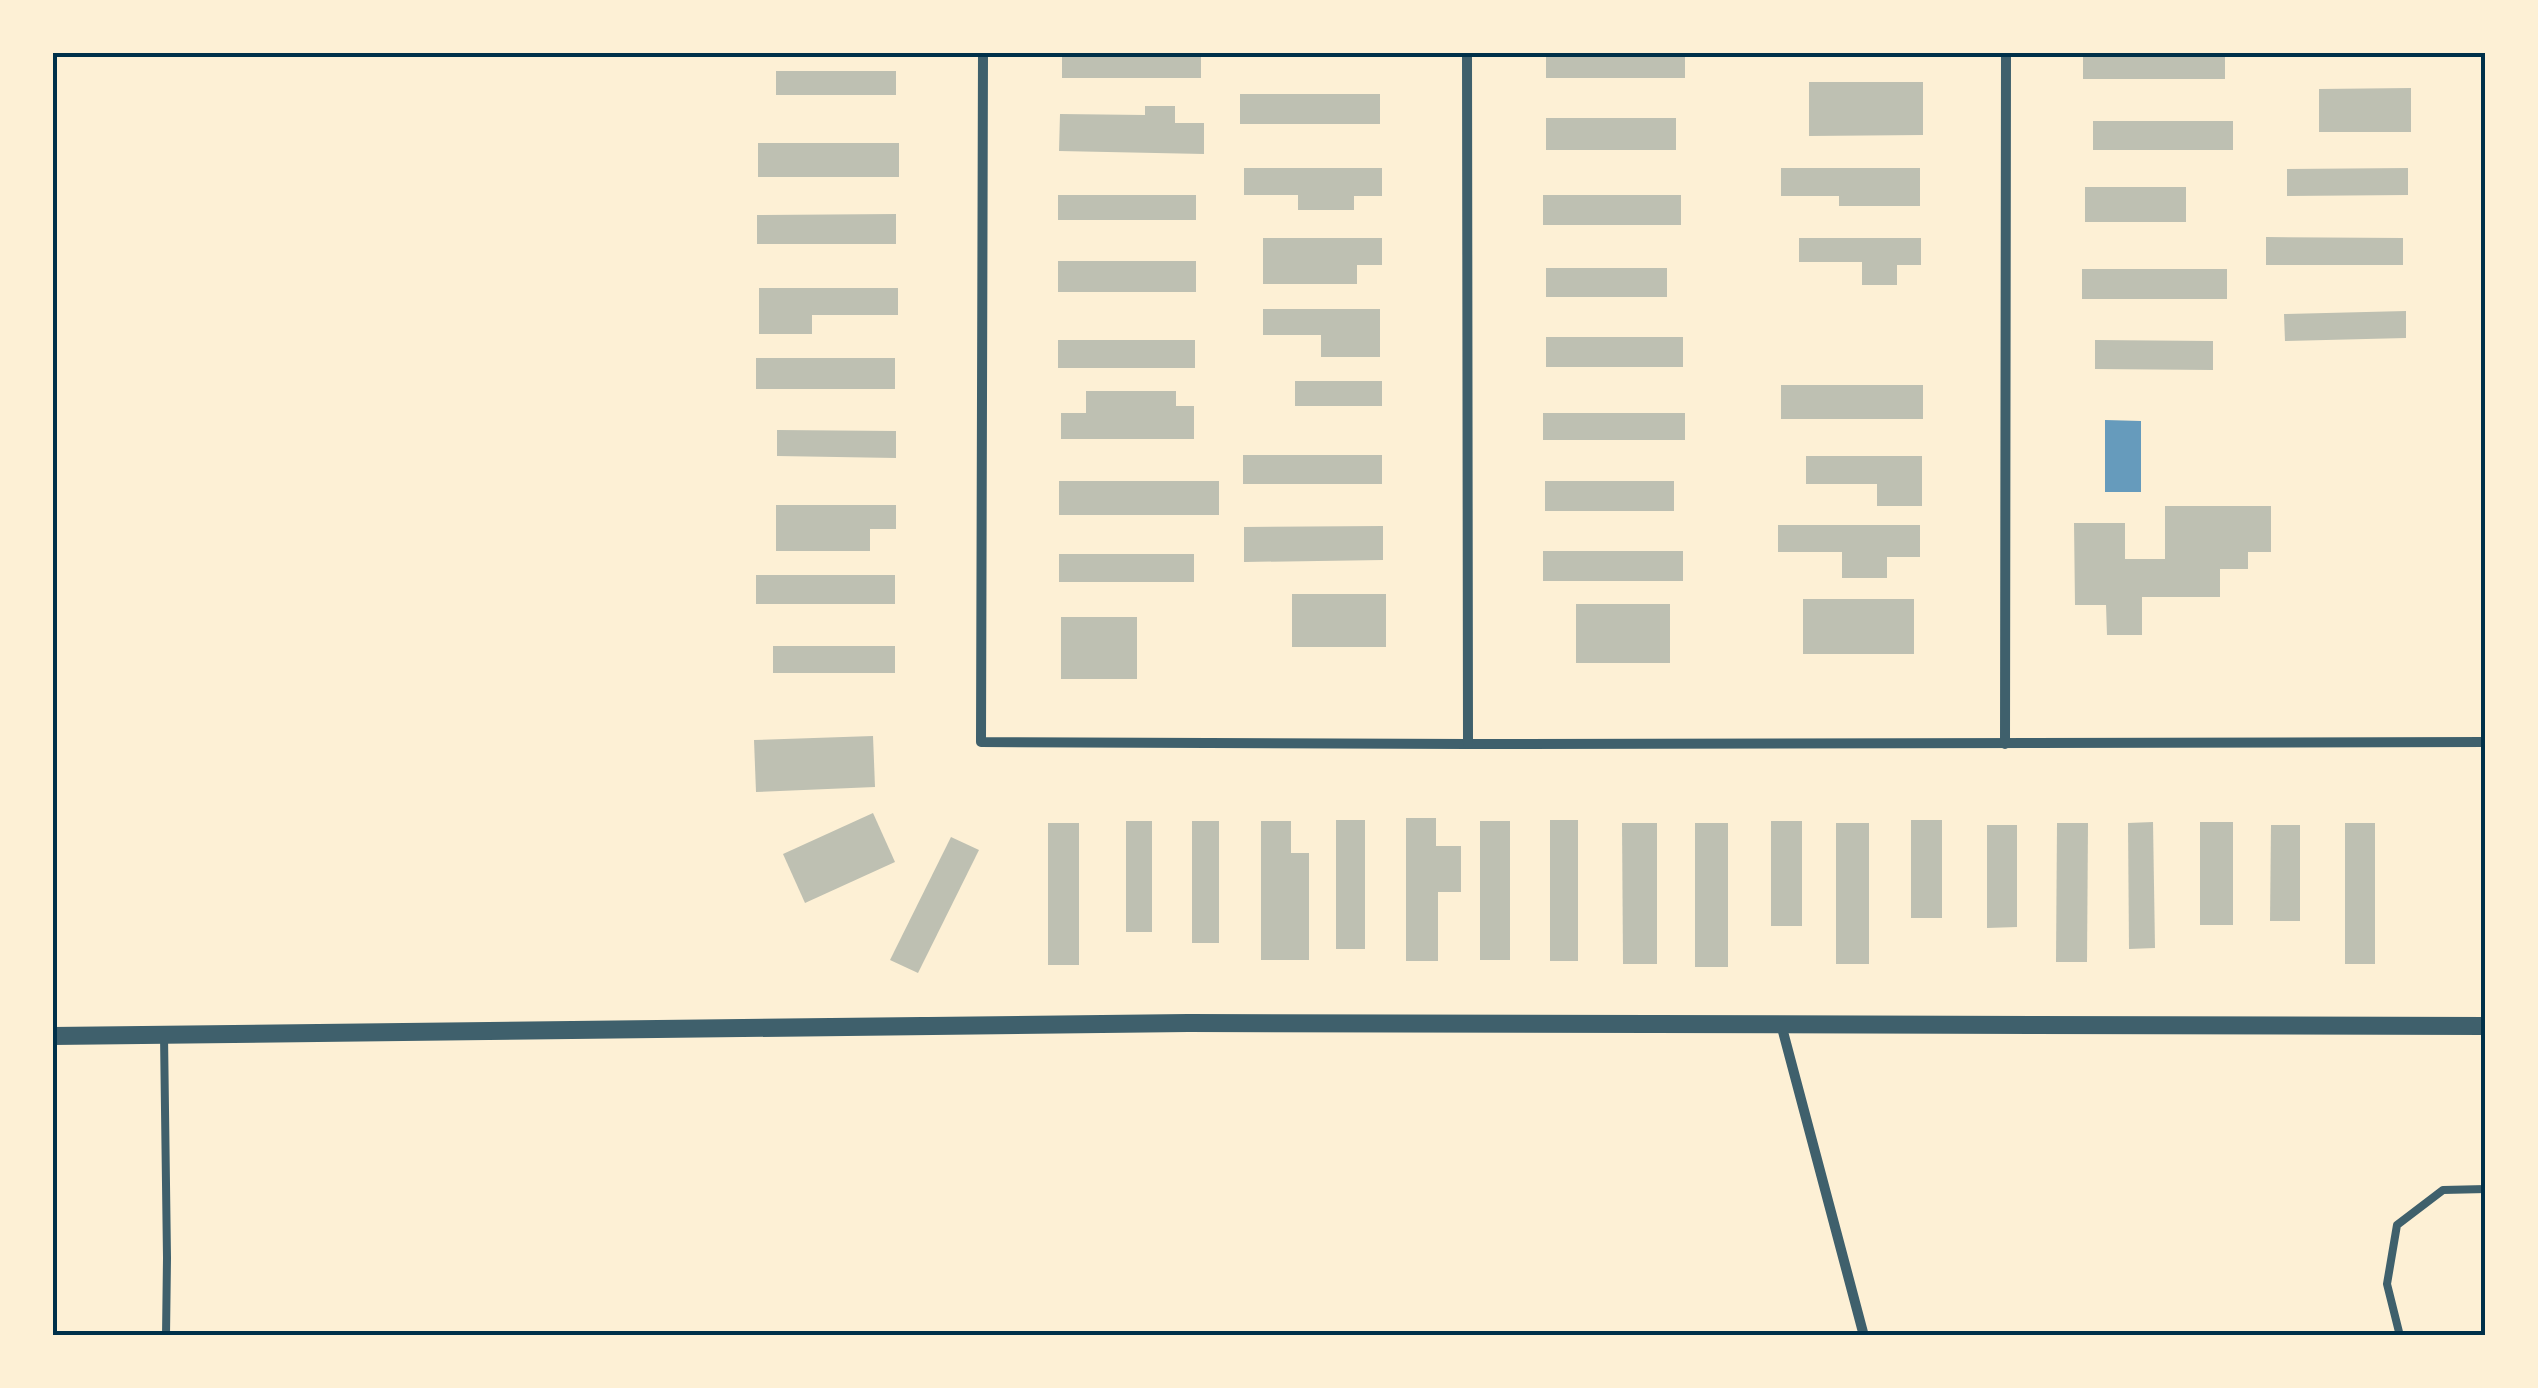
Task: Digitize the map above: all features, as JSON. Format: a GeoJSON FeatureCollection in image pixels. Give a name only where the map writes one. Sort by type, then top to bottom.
{"type":"FeatureCollection","features":[{"type":"Feature","properties":{"kind":"street"},"geometry":{"type":"LineString","coordinates":[[984,52],[981,742],[2486,742]]}},
{"type":"Feature","properties":{"kind":"street"},"geometry":{"type":"LineString","coordinates":[[1468,52],[1468,744]]}},
{"type":"Feature","properties":{"kind":"street"},"geometry":{"type":"LineString","coordinates":[[2005,744],[2006,52]]}},
{"type":"Feature","properties":{"kind":"street"},"geometry":{"type":"LineString","coordinates":[[52,1036],[1188,1022],[2486,1026]]}},
{"type":"Feature","properties":{"kind":"street"},"geometry":{"type":"LineString","coordinates":[[1780,1024],[1864,1336]]}},
{"type":"Feature","properties":{"kind":"lane"},"geometry":{"type":"LineString","coordinates":[[164,1035],[166,1336]]}},
{"type":"Feature","properties":{"kind":"lane"},"geometry":{"type":"LineString","coordinates":[[2400,1336],[2387,1284],[2397,1225],[2443,1190],[2486,1189]]}},
{"type":"Feature","properties":{"kind":"water"},"geometry":{"type":"Polygon","coordinates":[[[2105,420],[2141,421],[2141,492],[2105,492],[2105,420]]]}},
{"type":"Feature","properties":{"kind":"building"},"geometry":{"type":"Polygon","coordinates":[[[1062,52],[1201,52],[1201,78],[1062,78],[1062,52]]]}},
{"type":"Feature","properties":{"kind":"building"},"geometry":{"type":"Polygon","coordinates":[[[1546,52],[1685,52],[1685,78],[1546,78],[1546,52]]]}},
{"type":"Feature","properties":{"kind":"building"},"geometry":{"type":"Polygon","coordinates":[[[2083,52],[2225,52],[2225,79],[2083,79],[2083,52]]]}},
{"type":"Feature","properties":{"kind":"building"},"geometry":{"type":"Polygon","coordinates":[[[776,71],[896,71],[896,95],[776,95],[776,71]]]}},
{"type":"Feature","properties":{"kind":"building"},"geometry":{"type":"Polygon","coordinates":[[[1809,82],[1923,82],[1923,135],[1809,136],[1809,82]]]}},
{"type":"Feature","properties":{"kind":"building"},"geometry":{"type":"Polygon","coordinates":[[[2411,88],[2411,132],[2319,132],[2319,89],[2411,88]]]}},
{"type":"Feature","properties":{"kind":"building"},"geometry":{"type":"Polygon","coordinates":[[[1240,94],[1380,94],[1380,124],[1240,124],[1240,94]]]}},
{"type":"Feature","properties":{"kind":"building"},"geometry":{"type":"Polygon","coordinates":[[[1145,106],[1175,106],[1175,123],[1204,123],[1204,154],[1059,151],[1060,114],[1145,115],[1145,106]]]}},
{"type":"Feature","properties":{"kind":"building"},"geometry":{"type":"Polygon","coordinates":[[[1546,118],[1676,118],[1676,150],[1546,150],[1546,118]]]}},
{"type":"Feature","properties":{"kind":"building"},"geometry":{"type":"Polygon","coordinates":[[[2093,121],[2233,121],[2233,150],[2093,150],[2093,121]]]}},
{"type":"Feature","properties":{"kind":"building"},"geometry":{"type":"Polygon","coordinates":[[[758,143],[899,143],[899,177],[758,177],[758,143]]]}},
{"type":"Feature","properties":{"kind":"building"},"geometry":{"type":"Polygon","coordinates":[[[1244,168],[1382,168],[1382,196],[1354,196],[1354,210],[1298,210],[1298,195],[1244,195],[1244,168]]]}},
{"type":"Feature","properties":{"kind":"building"},"geometry":{"type":"Polygon","coordinates":[[[1781,168],[1920,168],[1920,206],[1839,206],[1839,196],[1781,196],[1781,168]]]}},
{"type":"Feature","properties":{"kind":"building"},"geometry":{"type":"Polygon","coordinates":[[[2408,168],[2408,195],[2287,196],[2287,169],[2408,168]]]}},
{"type":"Feature","properties":{"kind":"building"},"geometry":{"type":"Polygon","coordinates":[[[2085,187],[2186,187],[2186,222],[2085,222],[2085,187]]]}},
{"type":"Feature","properties":{"kind":"building"},"geometry":{"type":"Polygon","coordinates":[[[1058,195],[1196,195],[1196,220],[1058,220],[1058,195]]]}},
{"type":"Feature","properties":{"kind":"building"},"geometry":{"type":"Polygon","coordinates":[[[1543,195],[1681,195],[1681,225],[1543,225],[1543,195]]]}},
{"type":"Feature","properties":{"kind":"building"},"geometry":{"type":"Polygon","coordinates":[[[896,214],[896,244],[757,244],[757,215],[896,214]]]}},
{"type":"Feature","properties":{"kind":"building"},"geometry":{"type":"Polygon","coordinates":[[[2266,237],[2403,238],[2403,265],[2266,265],[2266,237]]]}},
{"type":"Feature","properties":{"kind":"building"},"geometry":{"type":"Polygon","coordinates":[[[1263,238],[1382,238],[1382,265],[1357,265],[1357,284],[1263,284],[1263,238]]]}},
{"type":"Feature","properties":{"kind":"building"},"geometry":{"type":"Polygon","coordinates":[[[1799,238],[1921,238],[1921,265],[1897,265],[1897,285],[1862,285],[1862,262],[1799,262],[1799,238]]]}},
{"type":"Feature","properties":{"kind":"building"},"geometry":{"type":"Polygon","coordinates":[[[1058,261],[1196,261],[1196,292],[1058,292],[1058,261]]]}},
{"type":"Feature","properties":{"kind":"building"},"geometry":{"type":"Polygon","coordinates":[[[1546,268],[1667,268],[1667,297],[1546,297],[1546,268]]]}},
{"type":"Feature","properties":{"kind":"building"},"geometry":{"type":"Polygon","coordinates":[[[2082,269],[2227,269],[2227,299],[2082,299],[2082,269]]]}},
{"type":"Feature","properties":{"kind":"building"},"geometry":{"type":"Polygon","coordinates":[[[759,288],[898,288],[898,315],[812,315],[812,334],[759,334],[759,288]]]}},
{"type":"Feature","properties":{"kind":"building"},"geometry":{"type":"Polygon","coordinates":[[[1263,309],[1380,309],[1380,357],[1321,357],[1321,335],[1263,335],[1263,309]]]}},
{"type":"Feature","properties":{"kind":"building"},"geometry":{"type":"Polygon","coordinates":[[[2406,311],[2406,338],[2285,341],[2284,314],[2406,311]]]}},
{"type":"Feature","properties":{"kind":"building"},"geometry":{"type":"Polygon","coordinates":[[[1546,337],[1683,337],[1683,367],[1546,367],[1546,337]]]}},
{"type":"Feature","properties":{"kind":"building"},"geometry":{"type":"Polygon","coordinates":[[[1058,340],[1195,340],[1195,368],[1058,368],[1058,340]]]}},
{"type":"Feature","properties":{"kind":"building"},"geometry":{"type":"Polygon","coordinates":[[[2095,340],[2213,341],[2213,370],[2095,369],[2095,340]]]}},
{"type":"Feature","properties":{"kind":"building"},"geometry":{"type":"Polygon","coordinates":[[[756,358],[895,358],[895,389],[756,389],[756,358]]]}},
{"type":"Feature","properties":{"kind":"building"},"geometry":{"type":"Polygon","coordinates":[[[1295,381],[1382,381],[1382,406],[1295,406],[1295,381]]]}},
{"type":"Feature","properties":{"kind":"building"},"geometry":{"type":"Polygon","coordinates":[[[1781,385],[1923,385],[1923,419],[1781,419],[1781,385]]]}},
{"type":"Feature","properties":{"kind":"building"},"geometry":{"type":"Polygon","coordinates":[[[1086,391],[1176,391],[1176,406],[1194,406],[1194,439],[1061,439],[1061,413],[1086,413],[1086,391]]]}},
{"type":"Feature","properties":{"kind":"building"},"geometry":{"type":"Polygon","coordinates":[[[1543,413],[1685,413],[1685,440],[1543,440],[1543,413]]]}},
{"type":"Feature","properties":{"kind":"building"},"geometry":{"type":"Polygon","coordinates":[[[777,430],[896,431],[896,458],[777,456],[777,430]]]}},
{"type":"Feature","properties":{"kind":"building"},"geometry":{"type":"Polygon","coordinates":[[[1243,455],[1382,455],[1382,484],[1243,484],[1243,455]]]}},
{"type":"Feature","properties":{"kind":"building"},"geometry":{"type":"Polygon","coordinates":[[[1806,456],[1922,456],[1922,506],[1877,506],[1877,484],[1806,484],[1806,456]]]}},
{"type":"Feature","properties":{"kind":"building"},"geometry":{"type":"Polygon","coordinates":[[[1059,481],[1219,481],[1219,515],[1059,515],[1059,481]]]}},
{"type":"Feature","properties":{"kind":"building"},"geometry":{"type":"Polygon","coordinates":[[[1545,481],[1674,481],[1674,511],[1545,511],[1545,481]]]}},
{"type":"Feature","properties":{"kind":"building"},"geometry":{"type":"Polygon","coordinates":[[[776,505],[896,505],[896,529],[870,529],[870,551],[776,551],[776,505]]]}},
{"type":"Feature","properties":{"kind":"building"},"geometry":{"type":"Polygon","coordinates":[[[2165,506],[2271,506],[2271,552],[2248,552],[2248,569],[2220,569],[2220,597],[2142,597],[2142,635],[2107,635],[2106,605],[2075,605],[2074,523],[2125,523],[2125,559],[2165,559],[2165,506]]]}},
{"type":"Feature","properties":{"kind":"building"},"geometry":{"type":"Polygon","coordinates":[[[1778,525],[1920,525],[1920,557],[1887,557],[1887,578],[1842,578],[1842,552],[1778,552],[1778,525]]]}},
{"type":"Feature","properties":{"kind":"building"},"geometry":{"type":"Polygon","coordinates":[[[1383,526],[1383,560],[1244,562],[1244,527],[1383,526]]]}},
{"type":"Feature","properties":{"kind":"building"},"geometry":{"type":"Polygon","coordinates":[[[1543,551],[1683,551],[1683,581],[1543,581],[1543,551]]]}},
{"type":"Feature","properties":{"kind":"building"},"geometry":{"type":"Polygon","coordinates":[[[1059,554],[1194,554],[1194,582],[1059,582],[1059,554]]]}},
{"type":"Feature","properties":{"kind":"building"},"geometry":{"type":"Polygon","coordinates":[[[756,575],[895,575],[895,604],[756,604],[756,575]]]}},
{"type":"Feature","properties":{"kind":"building"},"geometry":{"type":"Polygon","coordinates":[[[1292,594],[1386,594],[1386,647],[1292,647],[1292,594]]]}},
{"type":"Feature","properties":{"kind":"building"},"geometry":{"type":"Polygon","coordinates":[[[1803,599],[1914,599],[1914,654],[1803,654],[1803,599]]]}},
{"type":"Feature","properties":{"kind":"building"},"geometry":{"type":"Polygon","coordinates":[[[1576,604],[1670,604],[1670,663],[1576,663],[1576,604]]]}},
{"type":"Feature","properties":{"kind":"building"},"geometry":{"type":"Polygon","coordinates":[[[1061,617],[1137,617],[1137,679],[1061,679],[1061,617]]]}},
{"type":"Feature","properties":{"kind":"building"},"geometry":{"type":"Polygon","coordinates":[[[773,646],[895,646],[895,673],[773,673],[773,646]]]}},
{"type":"Feature","properties":{"kind":"building"},"geometry":{"type":"Polygon","coordinates":[[[873,736],[875,787],[756,792],[754,740],[873,736]]]}},
{"type":"Feature","properties":{"kind":"building"},"geometry":{"type":"Polygon","coordinates":[[[873,813],[895,862],[805,903],[783,854],[873,813]]]}},
{"type":"Feature","properties":{"kind":"building"},"geometry":{"type":"Polygon","coordinates":[[[1406,818],[1436,818],[1436,846],[1461,846],[1461,892],[1438,892],[1438,961],[1406,961],[1406,818]]]}},
{"type":"Feature","properties":{"kind":"building"},"geometry":{"type":"Polygon","coordinates":[[[1336,820],[1365,820],[1365,949],[1336,949],[1336,820]]]}},
{"type":"Feature","properties":{"kind":"building"},"geometry":{"type":"Polygon","coordinates":[[[1550,820],[1578,820],[1578,961],[1550,961],[1550,820]]]}},
{"type":"Feature","properties":{"kind":"building"},"geometry":{"type":"Polygon","coordinates":[[[1911,820],[1942,820],[1942,918],[1911,918],[1911,820]]]}},
{"type":"Feature","properties":{"kind":"building"},"geometry":{"type":"Polygon","coordinates":[[[1126,821],[1152,821],[1152,932],[1126,932],[1126,821]]]}},
{"type":"Feature","properties":{"kind":"building"},"geometry":{"type":"Polygon","coordinates":[[[1192,821],[1219,821],[1219,943],[1192,943],[1192,821]]]}},
{"type":"Feature","properties":{"kind":"building"},"geometry":{"type":"Polygon","coordinates":[[[1261,821],[1291,821],[1291,853],[1309,853],[1309,960],[1261,960],[1261,821]]]}},
{"type":"Feature","properties":{"kind":"building"},"geometry":{"type":"Polygon","coordinates":[[[1480,821],[1510,821],[1510,960],[1480,960],[1480,821]]]}},
{"type":"Feature","properties":{"kind":"building"},"geometry":{"type":"Polygon","coordinates":[[[1771,821],[1802,821],[1802,926],[1771,926],[1771,821]]]}},
{"type":"Feature","properties":{"kind":"building"},"geometry":{"type":"Polygon","coordinates":[[[2153,822],[2155,948],[2129,949],[2128,823],[2153,822]]]}},
{"type":"Feature","properties":{"kind":"building"},"geometry":{"type":"Polygon","coordinates":[[[2200,822],[2233,822],[2233,925],[2200,925],[2200,822]]]}},
{"type":"Feature","properties":{"kind":"building"},"geometry":{"type":"Polygon","coordinates":[[[1048,823],[1079,823],[1079,965],[1048,965],[1048,823]]]}},
{"type":"Feature","properties":{"kind":"building"},"geometry":{"type":"Polygon","coordinates":[[[1622,823],[1657,823],[1657,964],[1623,964],[1622,823]]]}},
{"type":"Feature","properties":{"kind":"building"},"geometry":{"type":"Polygon","coordinates":[[[1695,823],[1728,823],[1728,967],[1695,967],[1695,823]]]}},
{"type":"Feature","properties":{"kind":"building"},"geometry":{"type":"Polygon","coordinates":[[[1836,823],[1869,823],[1869,964],[1836,964],[1836,823]]]}},
{"type":"Feature","properties":{"kind":"building"},"geometry":{"type":"Polygon","coordinates":[[[2057,823],[2088,823],[2087,962],[2056,962],[2057,823]]]}},
{"type":"Feature","properties":{"kind":"building"},"geometry":{"type":"Polygon","coordinates":[[[2345,823],[2375,823],[2375,964],[2345,964],[2345,823]]]}},
{"type":"Feature","properties":{"kind":"building"},"geometry":{"type":"Polygon","coordinates":[[[1987,825],[2017,825],[2017,927],[1987,928],[1987,825]]]}},
{"type":"Feature","properties":{"kind":"building"},"geometry":{"type":"Polygon","coordinates":[[[2271,825],[2300,825],[2300,921],[2270,921],[2271,825]]]}},
{"type":"Feature","properties":{"kind":"building"},"geometry":{"type":"Polygon","coordinates":[[[951,837],[979,850],[918,973],[890,960],[951,837]]]}}]}
